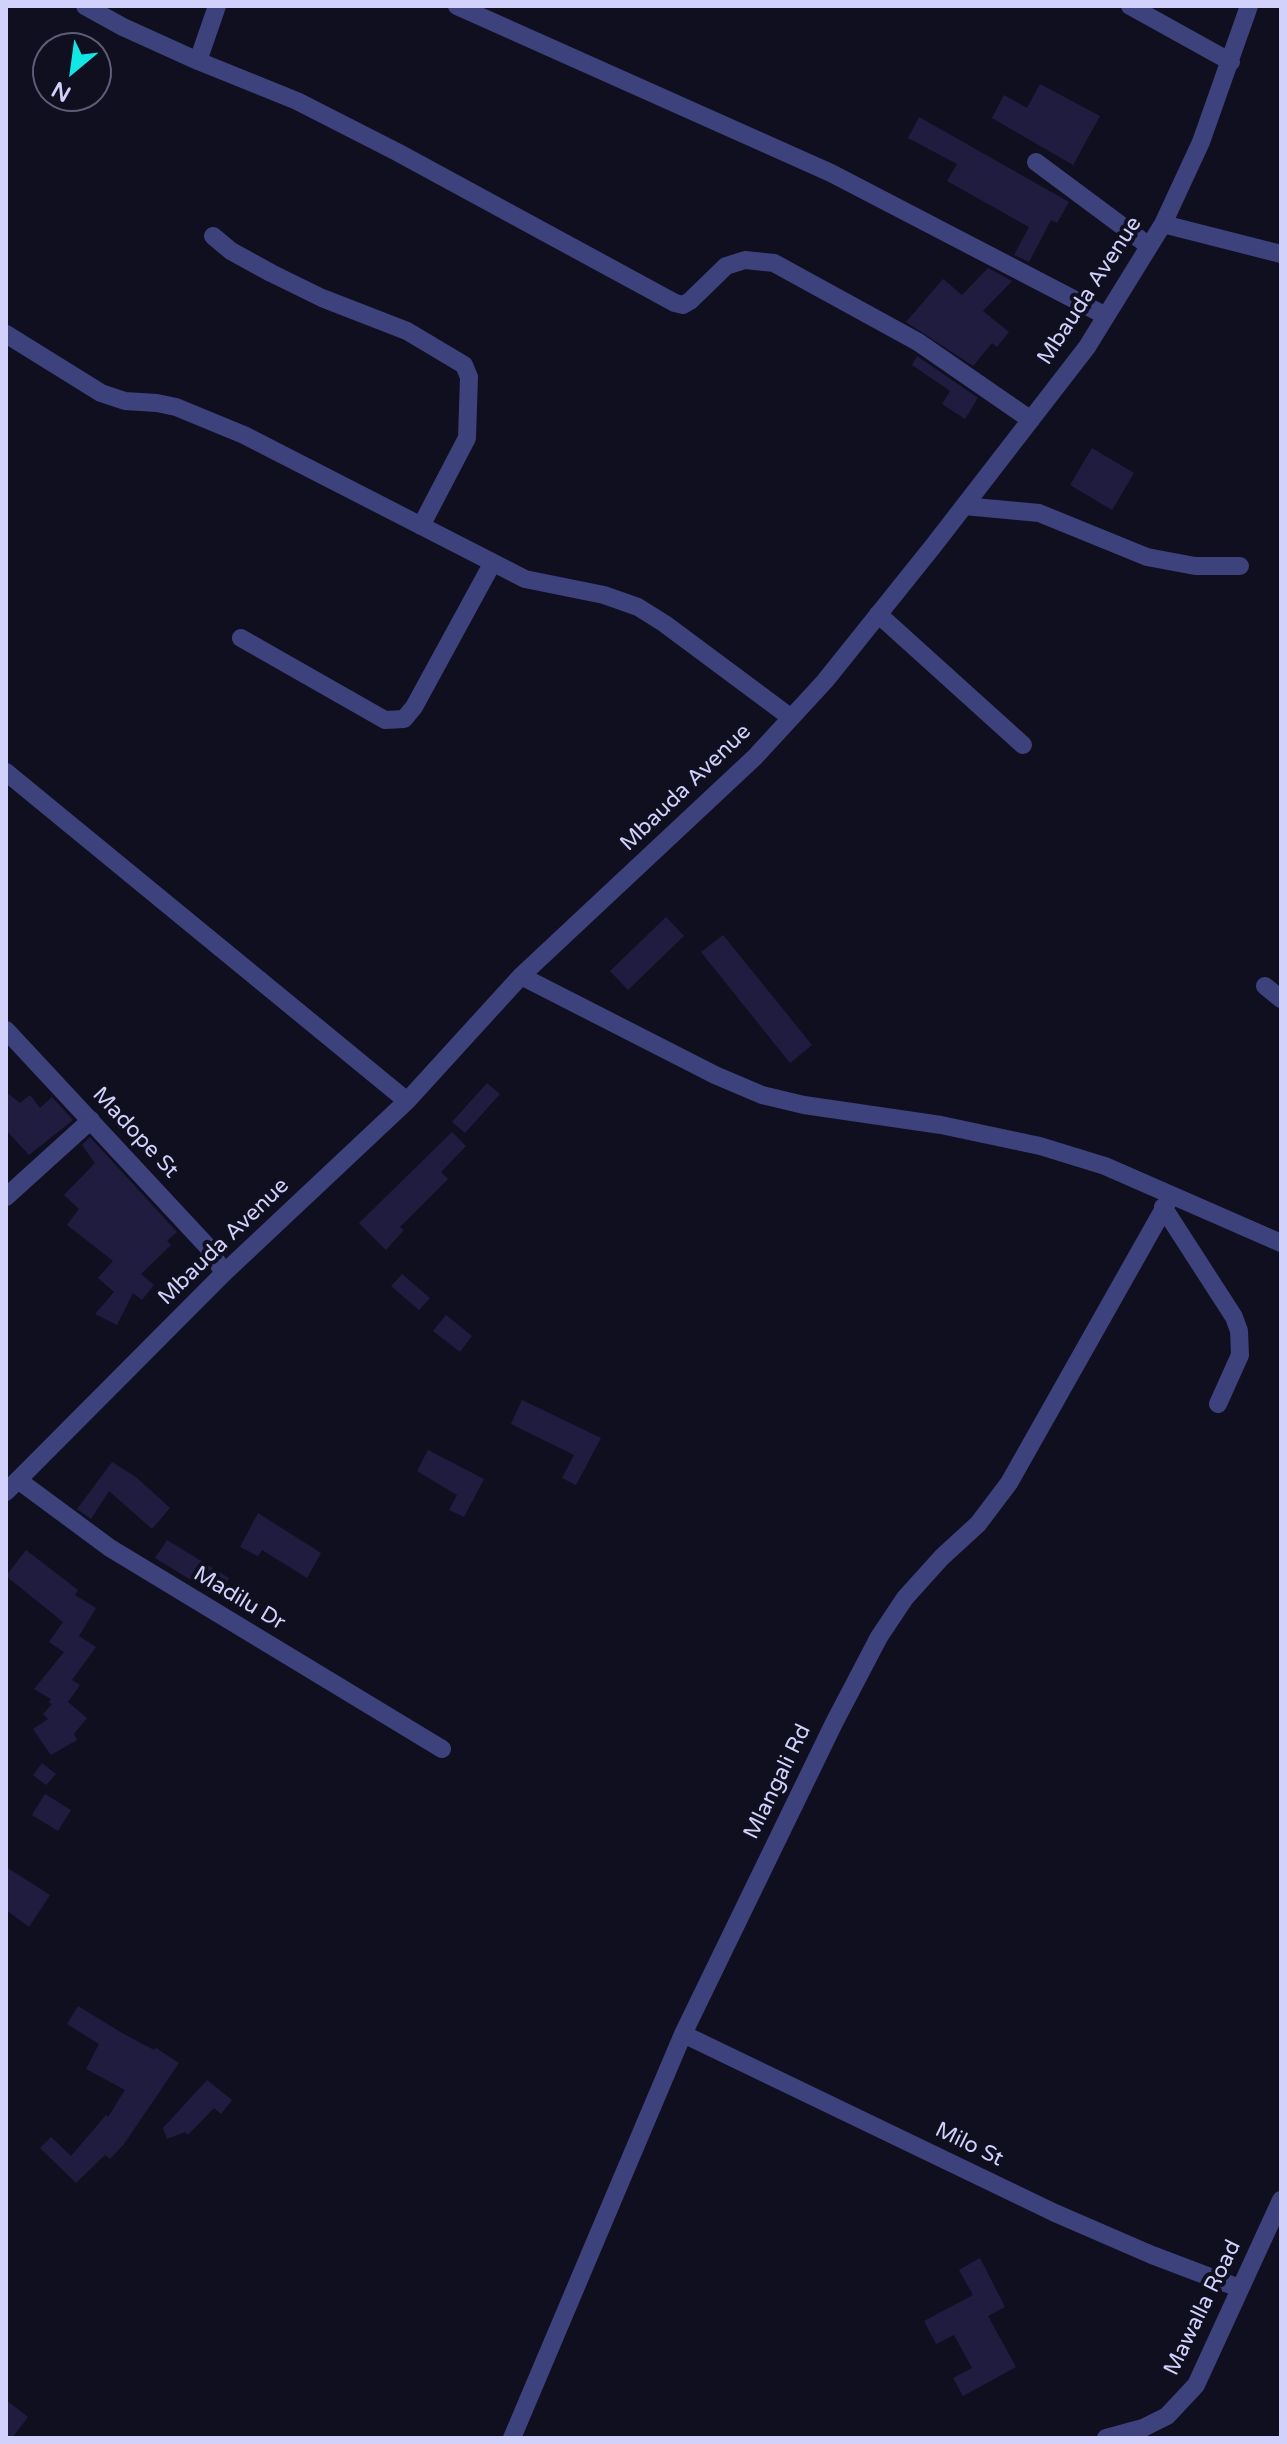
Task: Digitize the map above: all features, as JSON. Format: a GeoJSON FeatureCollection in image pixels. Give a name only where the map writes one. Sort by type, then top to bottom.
{"type":"FeatureCollection","features":[{"type":"Feature","properties":{"kind":"street"},"geometry":{"type":"LineString","coordinates":[[85,6],[198,61],[297,101],[675,303],[683,305],[690,301],[726,266],[745,260],[774,263],[918,342],[1031,420]]}},
{"type":"Feature","properties":{"kind":"street"},"geometry":{"type":"LineString","coordinates":[[198,61],[217,6]]}},
{"type":"Feature","properties":{"kind":"street"},"geometry":{"type":"LineString","coordinates":[[457,6],[831,173],[1106,316]]}},
{"type":"Feature","properties":{"kind":"street"},"geometry":{"type":"LineString","coordinates":[[1130,6],[1231,62]]}},
{"type":"Feature","properties":{"kind":"street","name":"Mbauda Avenue"},"geometry":{"type":"LineString","coordinates":[[12,1486],[224,1273],[407,1101],[521,976],[755,757],[825,681],[1087,347],[1163,224],[1201,142],[1249,6]]}},
{"type":"Feature","properties":{"kind":"street"},"geometry":{"type":"LineString","coordinates":[[1036,162],[1149,246]]}},
{"type":"Feature","properties":{"kind":"street"},"geometry":{"type":"LineString","coordinates":[[1163,224],[1281,254]]}},
{"type":"Feature","properties":{"kind":"street"},"geometry":{"type":"LineString","coordinates":[[213,236],[231,251],[271,273],[322,298],[407,331],[464,365],[469,377],[467,438],[421,526]]}},
{"type":"Feature","properties":{"kind":"street"},"geometry":{"type":"LineString","coordinates":[[6,334],[101,393],[125,401],[176,407],[221,425],[291,457],[525,579],[604,595],[638,607],[790,717]]}},
{"type":"Feature","properties":{"kind":"street"},"geometry":{"type":"LineString","coordinates":[[964,506],[1039,513],[1147,557],[1195,566],[1240,566]]}},
{"type":"Feature","properties":{"kind":"street"},"geometry":{"type":"LineString","coordinates":[[241,638],[385,720],[404,719],[414,707],[492,564]]}},
{"type":"Feature","properties":{"kind":"street"},"geometry":{"type":"LineString","coordinates":[[878,614],[1023,745]]}},
{"type":"Feature","properties":{"kind":"street"},"geometry":{"type":"LineString","coordinates":[[6,772],[407,1101]]}},
{"type":"Feature","properties":{"kind":"street"},"geometry":{"type":"LineString","coordinates":[[521,976],[715,1075],[762,1095],[804,1105],[941,1125],[1040,1146],[1105,1166],[1167,1202],[1281,1243]]}},
{"type":"Feature","properties":{"kind":"street"},"geometry":{"type":"LineString","coordinates":[[1265,986],[1281,999]]}},
{"type":"Feature","properties":{"kind":"street","name":"Madope St"},"geometry":{"type":"LineString","coordinates":[[6,1030],[207,1246],[224,1273]]}},
{"type":"Feature","properties":{"kind":"street"},"geometry":{"type":"LineString","coordinates":[[6,1197],[91,1120]]}},
{"type":"Feature","properties":{"kind":"street"},"geometry":{"type":"LineString","coordinates":[[1167,1202],[1234,1317],[1239,1331],[1240,1355],[1218,1404]]}},
{"type":"Feature","properties":{"kind":"street","name":"Mlangali Rd"},"geometry":{"type":"LineString","coordinates":[[512,2438],[683,2034],[879,1637],[905,1598],[942,1557],[978,1524],[1009,1483],[1167,1202]]}},
{"type":"Feature","properties":{"kind":"street","name":"Madilu Dr"},"geometry":{"type":"LineString","coordinates":[[12,1486],[442,1749]]}},
{"type":"Feature","properties":{"kind":"street","name":"Milo St"},"geometry":{"type":"LineString","coordinates":[[683,2034],[1055,2213],[1239,2288]]}},
{"type":"Feature","properties":{"kind":"street","name":"Mawalla Road"},"geometry":{"type":"LineString","coordinates":[[1106,2438],[1143,2428],[1167,2416],[1196,2385],[1281,2200]]}},
{"type":"Feature","properties":{"kind":"building"},"geometry":{"type":"Polygon","coordinates":[[[1040,84],[1100,116],[1073,165],[992,118],[1004,95],[1027,108],[1040,84]]]}},
{"type":"Feature","properties":{"kind":"building"},"geometry":{"type":"Polygon","coordinates":[[[919,117],[1069,202],[1057,223],[1051,220],[1029,262],[1014,255],[1029,227],[947,181],[957,164],[908,138],[919,117]]]}},
{"type":"Feature","properties":{"kind":"building"},"geometry":{"type":"Polygon","coordinates":[[[988,268],[1012,281],[983,311],[1009,332],[997,347],[992,343],[973,366],[906,322],[943,279],[962,295],[988,268]]]}},
{"type":"Feature","properties":{"kind":"building"},"geometry":{"type":"Polygon","coordinates":[[[917,356],[978,398],[965,419],[942,404],[950,391],[912,365],[917,356]]]}},
{"type":"Feature","properties":{"kind":"building"},"geometry":{"type":"Polygon","coordinates":[[[1092,448],[1134,473],[1112,510],[1070,485],[1092,448]]]}},
{"type":"Feature","properties":{"kind":"building"},"geometry":{"type":"Polygon","coordinates":[[[666,917],[684,936],[628,990],[610,971],[666,917]]]}},
{"type":"Feature","properties":{"kind":"building"},"geometry":{"type":"Polygon","coordinates":[[[723,935],[812,1045],[790,1063],[701,952],[723,935]]]}},
{"type":"Feature","properties":{"kind":"building"},"geometry":{"type":"Polygon","coordinates":[[[487,1083],[500,1094],[465,1133],[452,1122],[487,1083]]]}},
{"type":"Feature","properties":{"kind":"building"},"geometry":{"type":"Polygon","coordinates":[[[6,1092],[20,1103],[30,1095],[40,1108],[52,1097],[73,1120],[29,1155],[6,1130],[6,1092]]]}},
{"type":"Feature","properties":{"kind":"building"},"geometry":{"type":"Polygon","coordinates":[[[452,1132],[466,1146],[441,1172],[448,1179],[400,1227],[404,1230],[386,1250],[359,1223],[452,1132]]]}},
{"type":"Feature","properties":{"kind":"building"},"geometry":{"type":"Polygon","coordinates":[[[90,1137],[177,1232],[167,1241],[171,1245],[141,1274],[154,1285],[142,1300],[133,1293],[117,1325],[95,1314],[114,1292],[98,1278],[113,1261],[67,1225],[79,1209],[64,1195],[95,1163],[82,1145],[90,1137]]]}},
{"type":"Feature","properties":{"kind":"building"},"geometry":{"type":"Polygon","coordinates":[[[402,1274],[430,1298],[419,1310],[391,1286],[402,1274]]]}},
{"type":"Feature","properties":{"kind":"building"},"geometry":{"type":"Polygon","coordinates":[[[446,1315],[472,1336],[460,1352],[433,1331],[446,1315]]]}},
{"type":"Feature","properties":{"kind":"building"},"geometry":{"type":"Polygon","coordinates":[[[522,1400],[601,1438],[576,1485],[562,1478],[574,1455],[511,1424],[522,1400]]]}},
{"type":"Feature","properties":{"kind":"building"},"geometry":{"type":"Polygon","coordinates":[[[428,1450],[484,1479],[464,1517],[449,1510],[457,1495],[417,1471],[428,1450]]]}},
{"type":"Feature","properties":{"kind":"building"},"geometry":{"type":"Polygon","coordinates":[[[112,1462],[136,1477],[170,1508],[152,1529],[109,1491],[91,1519],[77,1509],[112,1462]]]}},
{"type":"Feature","properties":{"kind":"building"},"geometry":{"type":"Polygon","coordinates":[[[258,1513],[321,1553],[307,1578],[262,1550],[258,1556],[240,1547],[258,1513]]]}},
{"type":"Feature","properties":{"kind":"building"},"geometry":{"type":"Polygon","coordinates":[[[167,1540],[229,1578],[217,1596],[155,1558],[167,1540]]]}},
{"type":"Feature","properties":{"kind":"building"},"geometry":{"type":"Polygon","coordinates":[[[26,1550],[78,1590],[75,1595],[96,1608],[79,1636],[96,1647],[72,1680],[80,1685],[68,1702],[87,1718],[74,1734],[77,1740],[51,1755],[33,1729],[48,1719],[43,1714],[52,1704],[49,1702],[51,1699],[34,1689],[64,1652],[49,1642],[63,1622],[6,1576],[26,1550]]]}},
{"type":"Feature","properties":{"kind":"building"},"geometry":{"type":"Polygon","coordinates":[[[42,1763],[56,1774],[46,1785],[33,1775],[42,1763]]]}},
{"type":"Feature","properties":{"kind":"building"},"geometry":{"type":"Polygon","coordinates":[[[45,1794],[71,1810],[58,1831],[32,1815],[45,1794]]]}},
{"type":"Feature","properties":{"kind":"building"},"geometry":{"type":"Polygon","coordinates":[[[6,1867],[50,1895],[29,1927],[6,1910],[6,1867]]]}},
{"type":"Feature","properties":{"kind":"building"},"geometry":{"type":"Polygon","coordinates":[[[78,2006],[179,2063],[124,2144],[110,2159],[105,2155],[76,2183],[40,2148],[51,2137],[71,2156],[106,2115],[108,2117],[125,2090],[86,2069],[99,2044],[67,2024],[78,2006]]]}},
{"type":"Feature","properties":{"kind":"building"},"geometry":{"type":"Polygon","coordinates":[[[207,2080],[232,2100],[221,2114],[214,2108],[188,2135],[185,2132],[167,2139],[163,2128],[207,2080]]]}},
{"type":"Feature","properties":{"kind":"building"},"geometry":{"type":"Polygon","coordinates":[[[980,2258],[1005,2307],[988,2316],[1016,2367],[963,2396],[953,2378],[972,2368],[954,2335],[936,2344],[924,2321],[973,2295],[959,2270],[980,2258]]]}},
{"type":"Feature","properties":{"kind":"building"},"geometry":{"type":"Polygon","coordinates":[[[6,2400],[28,2417],[12,2438],[6,2438],[6,2400]]]}}]}
